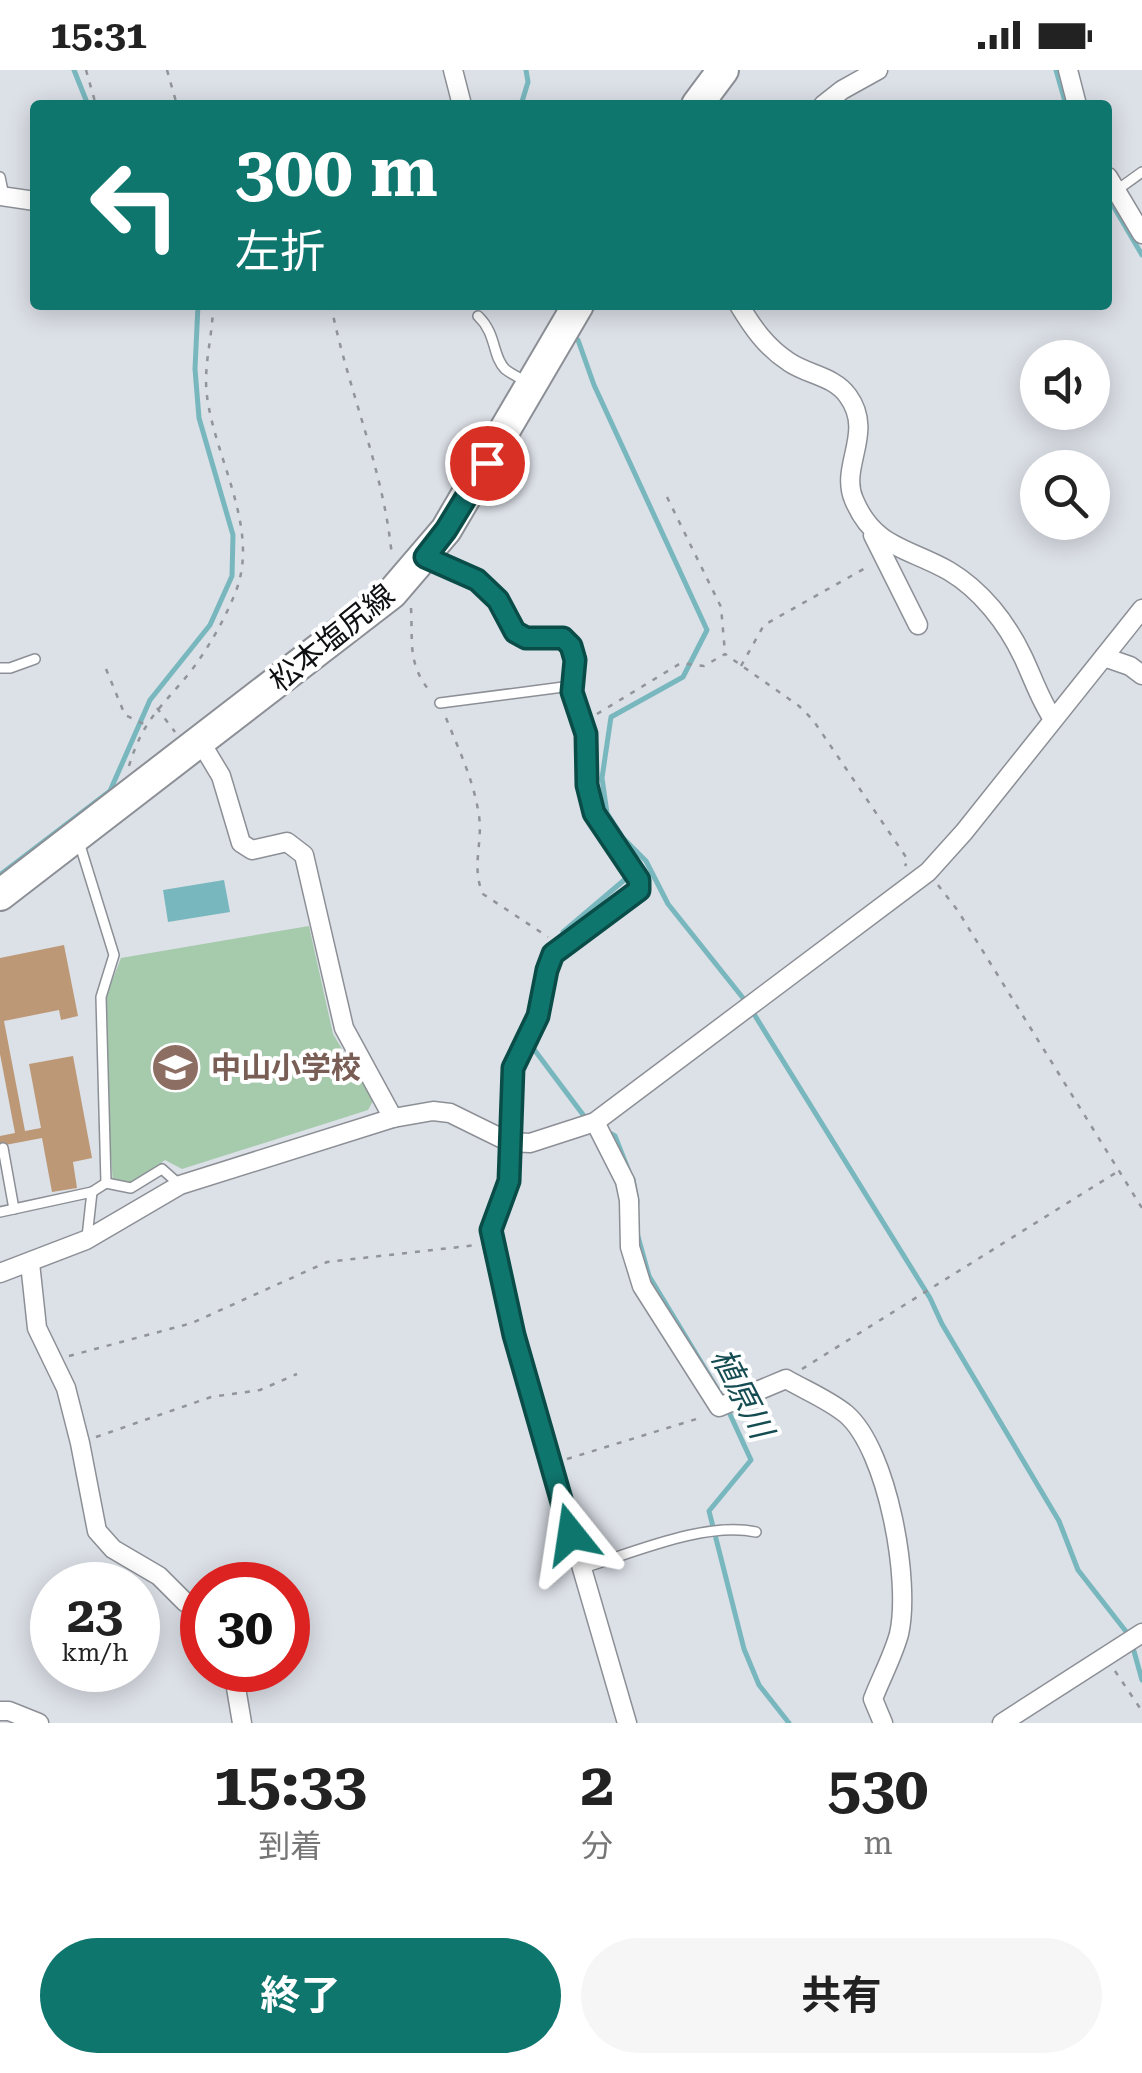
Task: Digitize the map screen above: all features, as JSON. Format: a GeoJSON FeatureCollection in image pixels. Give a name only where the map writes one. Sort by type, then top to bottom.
{"type":"FeatureCollection","features":[{"type":"Feature","properties":{"kind":"main road"},"geometry":{"type":"LineString","coordinates":[[698,100],[723,70]]}},
{"type":"Feature","properties":{"kind":"main road","name":"松本塩尻線"},"geometry":{"type":"LineString","coordinates":[[0,895],[352,627],[411,572],[472,490],[575,310]]}},
{"type":"Feature","properties":{"kind":"street"},"geometry":{"type":"LineString","coordinates":[[453,70],[461,100]]}},
{"type":"Feature","properties":{"kind":"street"},"geometry":{"type":"LineString","coordinates":[[829,100],[878,70]]}},
{"type":"Feature","properties":{"kind":"street"},"geometry":{"type":"LineString","coordinates":[[1068,70],[1076,100]]}},
{"type":"Feature","properties":{"kind":"street"},"geometry":{"type":"LineString","coordinates":[[1112,183],[1142,234]]}},
{"type":"Feature","properties":{"kind":"street"},"geometry":{"type":"LineString","coordinates":[[1,190],[30,199]]}},
{"type":"Feature","properties":{"kind":"street"},"geometry":{"type":"LineString","coordinates":[[742,310],[758,337],[790,363],[831,380],[846,392],[857,410],[860,430],[852,498],[918,625]]}},
{"type":"Feature","properties":{"kind":"street"},"geometry":{"type":"LineString","coordinates":[[872,530],[886,544],[950,572],[1000,618],[1053,719]]}},
{"type":"Feature","properties":{"kind":"street"},"geometry":{"type":"LineString","coordinates":[[411,572],[477,580],[498,600],[515,632],[526,638],[563,638],[571,646],[575,660],[572,686],[586,734],[587,785],[594,813],[639,880],[639,890],[558,950],[547,970],[538,1016],[513,1068],[509,1181],[491,1230],[514,1335],[627,1723]]}},
{"type":"Feature","properties":{"kind":"street"},"geometry":{"type":"LineString","coordinates":[[0,1274],[86,1240],[180,1184],[393,1118],[434,1111],[450,1113],[510,1142],[530,1143],[595,1122],[928,872],[1142,609]]}},
{"type":"Feature","properties":{"kind":"street"},"geometry":{"type":"LineString","coordinates":[[1104,656],[1142,675]]}},
{"type":"Feature","properties":{"kind":"street"},"geometry":{"type":"LineString","coordinates":[[195,744],[221,776],[241,843],[252,850],[288,842],[304,856],[344,1028],[393,1118]]}},
{"type":"Feature","properties":{"kind":"street"},"geometry":{"type":"LineString","coordinates":[[595,1122],[625,1181],[630,1248],[642,1286],[719,1406],[786,1378],[847,1414],[884,1482],[898,1543],[903,1606],[898,1636],[873,1699],[883,1723]]}},
{"type":"Feature","properties":{"kind":"street"},"geometry":{"type":"LineString","coordinates":[[30,1263],[37,1328],[66,1388],[96,1531],[113,1549],[160,1576],[180,1594]]}},
{"type":"Feature","properties":{"kind":"street"},"geometry":{"type":"LineString","coordinates":[[1002,1723],[1142,1633]]}},
{"type":"Feature","properties":{"kind":"street"},"geometry":{"type":"LineString","coordinates":[[237,1692],[242,1723]]}},
{"type":"Feature","properties":{"kind":"street"},"geometry":{"type":"LineString","coordinates":[[0,1711],[39,1723]]}},
{"type":"Feature","properties":{"kind":"lane"},"geometry":{"type":"LineString","coordinates":[[1112,183],[1142,172]]}},
{"type":"Feature","properties":{"kind":"lane"},"geometry":{"type":"LineString","coordinates":[[478,316],[489,327],[498,360],[505,369],[532,384]]}},
{"type":"Feature","properties":{"kind":"lane"},"geometry":{"type":"LineString","coordinates":[[0,668],[35,659]]}},
{"type":"Feature","properties":{"kind":"lane"},"geometry":{"type":"LineString","coordinates":[[440,703],[572,686]]}},
{"type":"Feature","properties":{"kind":"lane"},"geometry":{"type":"LineString","coordinates":[[76,836],[114,955],[101,997],[106,1183]]}},
{"type":"Feature","properties":{"kind":"lane"},"geometry":{"type":"LineString","coordinates":[[3,1148],[14,1209]]}},
{"type":"Feature","properties":{"kind":"lane"},"geometry":{"type":"LineString","coordinates":[[0,1212],[92,1192],[106,1183],[131,1188],[162,1169],[180,1184]]}},
{"type":"Feature","properties":{"kind":"lane"},"geometry":{"type":"LineString","coordinates":[[86,1240],[92,1192]]}},
{"type":"Feature","properties":{"kind":"lane"},"geometry":{"type":"LineString","coordinates":[[581,1569],[692,1535],[742,1529],[756,1532]]}},
{"type":"Feature","properties":{"kind":"path"},"geometry":{"type":"LineString","coordinates":[[86,70],[95,100]]}},
{"type":"Feature","properties":{"kind":"path"},"geometry":{"type":"LineString","coordinates":[[168,70],[175,100]]}},
{"type":"Feature","properties":{"kind":"path"},"geometry":{"type":"LineString","coordinates":[[120,802],[132,757],[146,725],[156,708],[191,671],[219,628],[242,567],[236,504],[207,398],[205,372],[212,310]]}},
{"type":"Feature","properties":{"kind":"path"},"geometry":{"type":"LineString","coordinates":[[332,310],[382,488],[392,548],[411,572],[412,660],[420,679],[440,703],[474,788],[480,822],[478,883],[483,894],[542,930],[558,950]]}},
{"type":"Feature","properties":{"kind":"path"},"geometry":{"type":"LineString","coordinates":[[667,498],[721,607],[725,654],[813,720],[908,860],[904,869]]}},
{"type":"Feature","properties":{"kind":"path"},"geometry":{"type":"LineString","coordinates":[[741,666],[764,625],[883,558]]}},
{"type":"Feature","properties":{"kind":"path"},"geometry":{"type":"LineString","coordinates":[[583,723],[681,664],[704,666],[725,654]]}},
{"type":"Feature","properties":{"kind":"path"},"geometry":{"type":"LineString","coordinates":[[106,669],[124,715],[146,725]]}},
{"type":"Feature","properties":{"kind":"path"},"geometry":{"type":"LineString","coordinates":[[156,708],[162,720],[195,744]]}},
{"type":"Feature","properties":{"kind":"path"},"geometry":{"type":"LineString","coordinates":[[928,872],[958,911],[1142,1208]]}},
{"type":"Feature","properties":{"kind":"path"},"geometry":{"type":"LineString","coordinates":[[786,1378],[1119,1171]]}},
{"type":"Feature","properties":{"kind":"path"},"geometry":{"type":"LineString","coordinates":[[53,1361],[192,1323],[327,1262],[492,1243]]}},
{"type":"Feature","properties":{"kind":"path"},"geometry":{"type":"LineString","coordinates":[[80,1443],[211,1397],[260,1390],[297,1374]]}},
{"type":"Feature","properties":{"kind":"path"},"geometry":{"type":"LineString","coordinates":[[552,1464],[704,1416],[719,1406]]}},
{"type":"Feature","properties":{"kind":"path"},"geometry":{"type":"LineString","coordinates":[[1106,1658],[1142,1711]]}},
{"type":"Feature","properties":{"kind":"green space"},"geometry":{"type":"Polygon","coordinates":[[[309,926],[333,1034],[373,1101],[368,1110],[182,1169],[165,1160],[133,1182],[113,1183],[106,1090],[106,996],[121,958],[309,926]]]}},
{"type":"Feature","properties":{"kind":"water"},"geometry":{"type":"Polygon","coordinates":[[[224,880],[230,912],[168,922],[163,890],[224,880]]]}},
{"type":"Feature","properties":{"kind":"building"},"geometry":{"type":"Polygon","coordinates":[[[64,945],[78,1016],[61,1020],[59,1010],[4,1021],[25,1131],[41,1128],[29,1064],[73,1056],[92,1158],[73,1162],[77,1188],[52,1192],[42,1138],[0,1146],[0,1136],[15,1133],[0,1054],[0,958],[64,945]]]}},
{"type":"Feature","properties":{"kind":"waterway"},"geometry":{"type":"LineString","coordinates":[[74,70],[86,100]]}},
{"type":"Feature","properties":{"kind":"waterway"},"geometry":{"type":"LineString","coordinates":[[523,100],[528,82],[526,70]]}},
{"type":"Feature","properties":{"kind":"waterway"},"geometry":{"type":"LineString","coordinates":[[1056,70],[1065,100]]}},
{"type":"Feature","properties":{"kind":"waterway"},"geometry":{"type":"LineString","coordinates":[[1112,204],[1142,255]]}},
{"type":"Feature","properties":{"kind":"waterway"},"geometry":{"type":"LineString","coordinates":[[0,875],[110,791],[150,700],[210,625],[232,576],[233,535],[199,418],[195,369],[198,310]]}},
{"type":"Feature","properties":{"kind":"waterway"},"geometry":{"type":"LineString","coordinates":[[578,340],[594,385],[707,630],[683,677],[611,717],[602,778],[607,813],[623,838],[646,861],[668,904],[743,998]]}},
{"type":"Feature","properties":{"kind":"waterway","name":"植原川"},"geometry":{"type":"LineString","coordinates":[[562,939],[563,932],[629,876]]}},
{"type":"Feature","properties":{"kind":"waterway","name":"植原川"},"geometry":{"type":"LineString","coordinates":[[551,993],[559,960]]}},
{"type":"Feature","properties":{"kind":"waterway"},"geometry":{"type":"LineString","coordinates":[[754,1014],[930,1298],[1059,1521],[1078,1570],[1128,1634]]}},
{"type":"Feature","properties":{"kind":"waterway","name":"植原川"},"geometry":{"type":"LineString","coordinates":[[530,1044],[584,1116]]}},
{"type":"Feature","properties":{"kind":"waterway","name":"植原川"},"geometry":{"type":"LineString","coordinates":[[608,1132],[615,1136],[628,1169]]}},
{"type":"Feature","properties":{"kind":"waterway","name":"植原川"},"geometry":{"type":"LineString","coordinates":[[633,1179],[637,1202]]}},
{"type":"Feature","properties":{"kind":"waterway","name":"植原川"},"geometry":{"type":"LineString","coordinates":[[637,1233],[649,1276],[721,1395]]}},
{"type":"Feature","properties":{"kind":"waterway","name":"植原川"},"geometry":{"type":"LineString","coordinates":[[728,1410],[751,1460],[709,1511],[744,1649],[759,1685],[789,1723]]}},
{"type":"Feature","properties":{"kind":"waterway"},"geometry":{"type":"LineString","coordinates":[[1132,1644],[1142,1680]]}},
{"type":"Feature","properties":{"kind":"place","name":"中山小学校"},"geometry":{"type":"Point","coordinates":[176,1068]}},
{"type":"Feature","properties":{"kind":"route"},"geometry":{"type":"LineString","coordinates":[[487,463],[425,557],[477,580],[498,600],[515,632],[526,638],[563,638],[571,646],[575,660],[572,692],[586,734],[587,785],[594,813],[639,880],[639,890],[553,954],[538,1016],[513,1068],[509,1181],[491,1230],[514,1335],[571,1534]]}}]}
